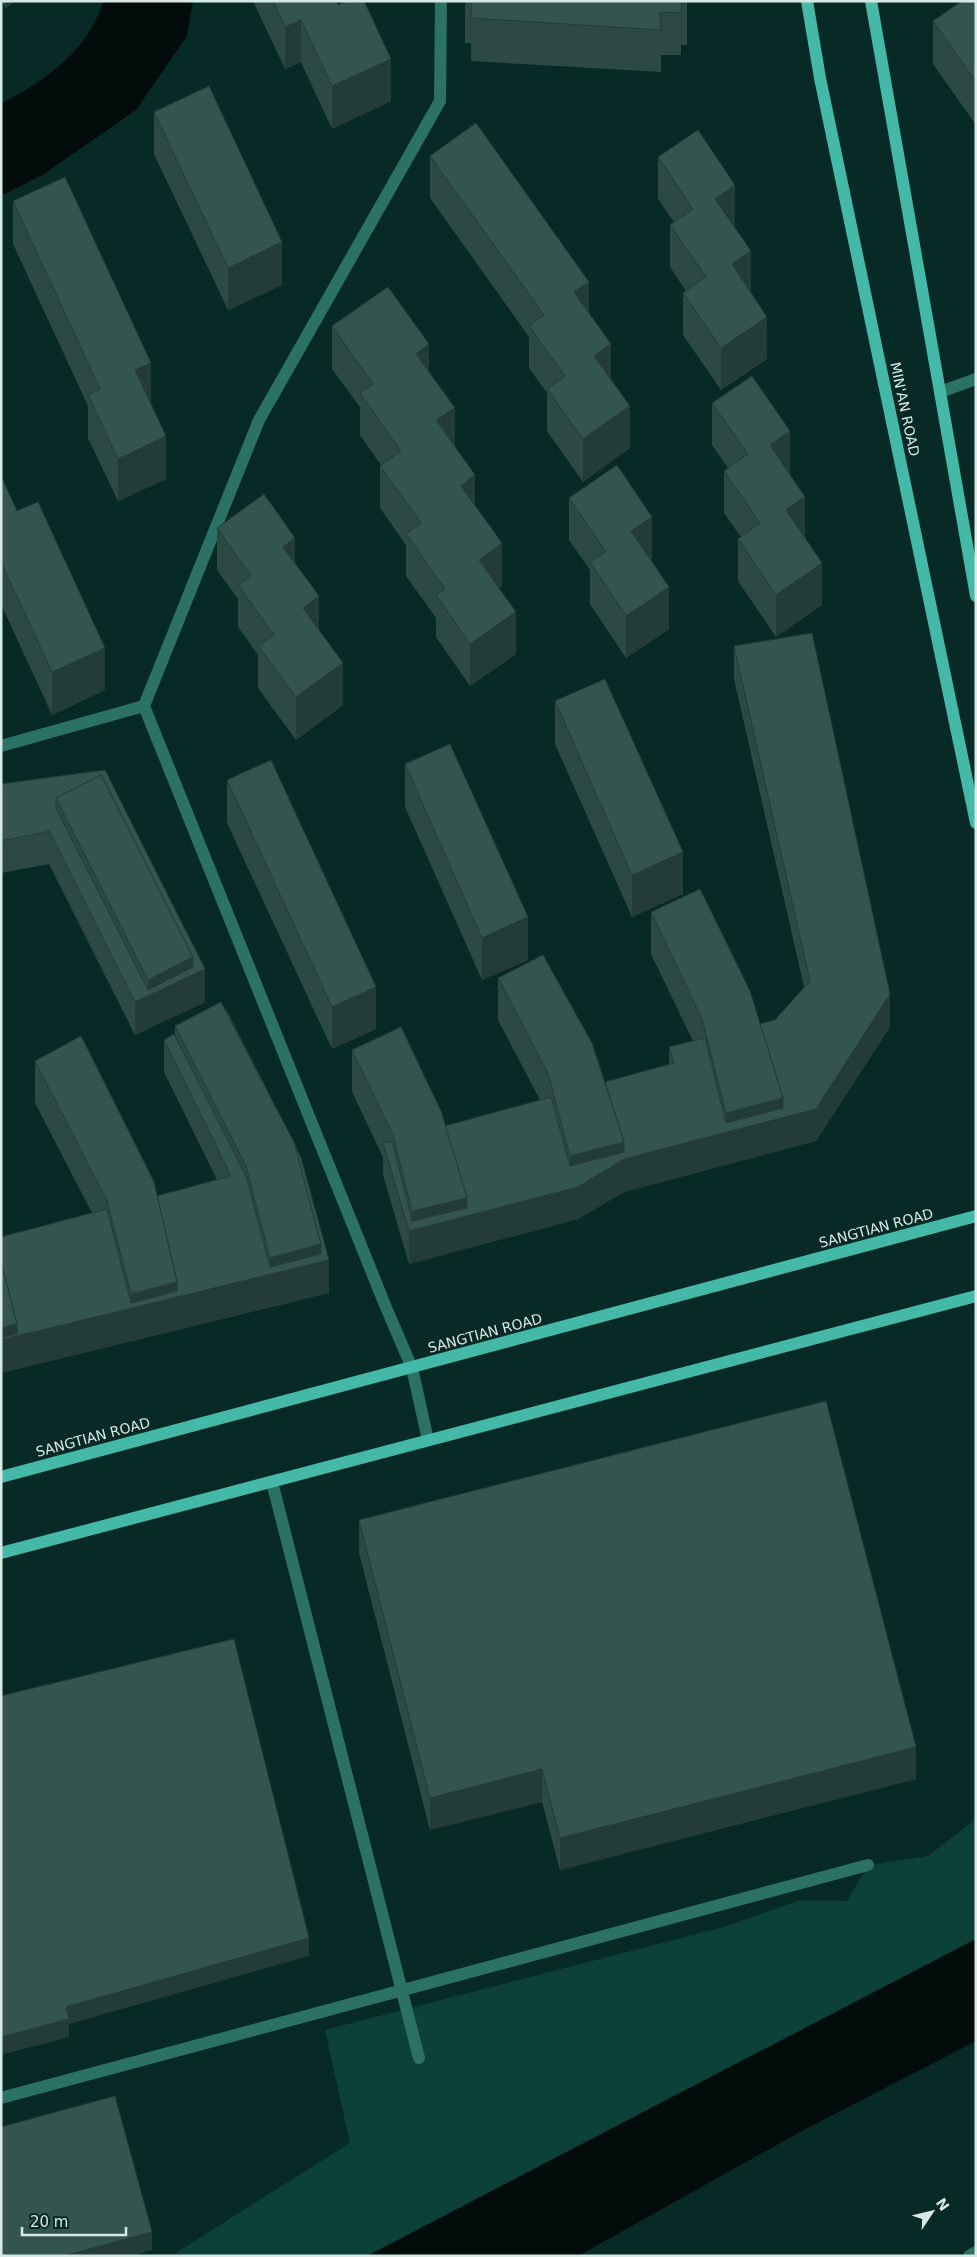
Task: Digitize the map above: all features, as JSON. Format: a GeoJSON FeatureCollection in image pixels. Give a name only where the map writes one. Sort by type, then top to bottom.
{"type":"FeatureCollection","features":[{"type":"Feature","properties":{"kind":"main road","name":"MIN'AN ROAD"},"geometry":{"type":"LineString","coordinates":[[807,1],[822,88],[976,823]]}},
{"type":"Feature","properties":{"kind":"main road"},"geometry":{"type":"LineString","coordinates":[[871,1],[976,596]]}},
{"type":"Feature","properties":{"kind":"main road","name":"SANGTIAN ROAD"},"geometry":{"type":"LineString","coordinates":[[1,1477],[976,1216]]}},
{"type":"Feature","properties":{"kind":"main road"},"geometry":{"type":"LineString","coordinates":[[1,1553],[976,1296]]}},
{"type":"Feature","properties":{"kind":"street"},"geometry":{"type":"LineString","coordinates":[[428,1440],[412,1368],[381,1296],[144,706],[259,420],[440,101],[441,1]]}},
{"type":"Feature","properties":{"kind":"street"},"geometry":{"type":"LineString","coordinates":[[940,392],[976,378]]}},
{"type":"Feature","properties":{"kind":"street"},"geometry":{"type":"LineString","coordinates":[[1,746],[144,706]]}},
{"type":"Feature","properties":{"kind":"street"},"geometry":{"type":"LineString","coordinates":[[272,1482],[419,2058]]}},
{"type":"Feature","properties":{"kind":"street"},"geometry":{"type":"LineString","coordinates":[[1,2098],[868,1865]]}},
{"type":"Feature","properties":{"kind":"street"},"geometry":{"type":"LineString","coordinates":[[969,2256],[976,2252]]}},
{"type":"Feature","properties":{"kind":"green space"},"geometry":{"type":"Polygon","coordinates":[[[976,1814],[976,1939],[367,2256],[171,2256],[350,2143],[325,2030],[724,1927],[797,1901],[847,1901],[868,1865],[928,1856],[972,1822],[976,1814]]]}},
{"type":"Feature","properties":{"kind":"shaded area"},"geometry":{"type":"Polygon","coordinates":[[[103,1],[193,1],[187,36],[136,110],[44,174],[1,196],[1,104],[49,74],[76,49],[88,35],[97,19],[103,1]]]}},
{"type":"Feature","properties":{"kind":"shaded area"},"geometry":{"type":"Polygon","coordinates":[[[976,1939],[976,2041],[798,2133],[578,2256],[367,2256],[976,1939]]]}},
{"type":"Feature","properties":{"kind":"building"},"geometry":{"type":"Polygon","coordinates":[[[273,1],[336,1],[338,5],[346,1],[364,1],[391,59],[332,86],[301,20],[285,27],[273,1]]]}},
{"type":"Feature","properties":{"kind":"building"},"geometry":{"type":"Polygon","coordinates":[[[472,1],[687,2],[681,3],[681,13],[660,12],[661,30],[471,18],[472,1]]]}},
{"type":"Feature","properties":{"kind":"building"},"geometry":{"type":"Polygon","coordinates":[[[962,1],[976,1],[976,82],[933,21],[962,1]]]}},
{"type":"Feature","properties":{"kind":"building"},"geometry":{"type":"Polygon","coordinates":[[[209,86],[282,242],[228,268],[154,112],[209,86]]]}},
{"type":"Feature","properties":{"kind":"building"},"geometry":{"type":"Polygon","coordinates":[[[476,123],[589,282],[574,292],[611,344],[594,356],[630,406],[583,439],[547,389],[565,376],[529,326],[544,315],[430,156],[476,123]]]}},
{"type":"Feature","properties":{"kind":"building"},"geometry":{"type":"Polygon","coordinates":[[[698,130],[735,185],[715,199],[751,251],[732,264],[767,317],[721,348],[683,293],[706,277],[670,225],[693,209],[658,157],[698,130]]]}},
{"type":"Feature","properties":{"kind":"building"},"geometry":{"type":"Polygon","coordinates":[[[65,177],[151,363],[135,370],[166,436],[118,459],[88,395],[100,389],[13,201],[65,177]]]}},
{"type":"Feature","properties":{"kind":"building"},"geometry":{"type":"Polygon","coordinates":[[[388,287],[429,344],[416,354],[455,408],[436,420],[475,475],[461,486],[502,543],[479,560],[516,612],[470,644],[436,595],[445,589],[406,534],[421,523],[380,466],[401,451],[360,393],[373,384],[332,326],[388,287]]]}},
{"type":"Feature","properties":{"kind":"building"},"geometry":{"type":"Polygon","coordinates":[[[752,376],[790,431],[770,445],[805,497],[786,510],[822,563],[776,595],[738,539],[760,523],[724,471],[748,454],[712,403],[752,376]]]}},
{"type":"Feature","properties":{"kind":"building"},"geometry":{"type":"Polygon","coordinates":[[[617,465],[652,517],[631,531],[669,587],[626,616],[590,562],[606,552],[569,498],[617,465]]]}},
{"type":"Feature","properties":{"kind":"building"},"geometry":{"type":"Polygon","coordinates":[[[1,476],[17,511],[38,502],[105,648],[52,672],[1,562],[1,476]]]}},
{"type":"Feature","properties":{"kind":"building"},"geometry":{"type":"Polygon","coordinates":[[[264,494],[295,538],[283,547],[319,596],[303,608],[343,663],[296,697],[258,646],[274,635],[238,585],[251,576],[217,528],[264,494]]]}},
{"type":"Feature","properties":{"kind":"building"},"geometry":{"type":"Polygon","coordinates":[[[812,633],[890,994],[816,1109],[624,1159],[578,1187],[409,1231],[383,1143],[391,1141],[393,1145],[412,1221],[467,1208],[467,1198],[445,1126],[551,1097],[570,1166],[624,1152],[624,1142],[605,1082],[674,1063],[669,1047],[705,1038],[726,1123],[783,1108],[783,1098],[760,1024],[775,1020],[810,981],[734,646],[812,633]]]}},
{"type":"Feature","properties":{"kind":"building"},"geometry":{"type":"Polygon","coordinates":[[[605,679],[683,852],[632,875],[555,701],[605,679]]]}},
{"type":"Feature","properties":{"kind":"building"},"geometry":{"type":"Polygon","coordinates":[[[450,744],[528,917],[482,938],[405,764],[450,744]]]}},
{"type":"Feature","properties":{"kind":"building"},"geometry":{"type":"Polygon","coordinates":[[[271,760],[376,987],[332,1007],[227,780],[271,760]]]}},
{"type":"Feature","properties":{"kind":"building"},"geometry":{"type":"Polygon","coordinates":[[[105,770],[205,969],[135,1002],[49,831],[1,841],[1,784],[105,770]],[[101,775],[56,798],[56,808],[148,990],[193,967],[193,957],[101,775]]]}},
{"type":"Feature","properties":{"kind":"building"},"geometry":{"type":"Polygon","coordinates":[[[101,775],[193,957],[148,980],[56,798],[101,775]]]}},
{"type":"Feature","properties":{"kind":"building"},"geometry":{"type":"Polygon","coordinates":[[[700,889],[750,991],[783,1098],[726,1113],[702,1019],[651,912],[700,889]]]}},
{"type":"Feature","properties":{"kind":"building"},"geometry":{"type":"Polygon","coordinates":[[[543,955],[592,1043],[624,1142],[570,1156],[548,1073],[498,978],[543,955]]]}},
{"type":"Feature","properties":{"kind":"building"},"geometry":{"type":"Polygon","coordinates":[[[221,1002],[295,1144],[321,1244],[270,1258],[246,1166],[175,1026],[221,1002]]]}},
{"type":"Feature","properties":{"kind":"building"},"geometry":{"type":"Polygon","coordinates":[[[225,1009],[226,1009],[277,1110],[225,1009]]]}},
{"type":"Feature","properties":{"kind":"building"},"geometry":{"type":"Polygon","coordinates":[[[401,1027],[441,1111],[467,1198],[412,1211],[393,1135],[352,1050],[401,1027]]]}},
{"type":"Feature","properties":{"kind":"building"},"geometry":{"type":"Polygon","coordinates":[[[174,1034],[246,1176],[270,1267],[321,1254],[321,1244],[295,1146],[301,1158],[329,1260],[1,1340],[1,1338],[17,1334],[17,1324],[1,1262],[1,1237],[107,1209],[131,1303],[177,1291],[177,1282],[157,1196],[231,1176],[164,1040],[174,1034]]]}},
{"type":"Feature","properties":{"kind":"building"},"geometry":{"type":"Polygon","coordinates":[[[81,1036],[154,1182],[177,1282],[131,1294],[107,1201],[35,1061],[81,1036]]]}},
{"type":"Feature","properties":{"kind":"building"},"geometry":{"type":"Polygon","coordinates":[[[1,1262],[17,1324],[1,1328],[1,1262]]]}},
{"type":"Feature","properties":{"kind":"building"},"geometry":{"type":"Polygon","coordinates":[[[826,1401],[916,1747],[560,1838],[542,1769],[430,1798],[359,1520],[826,1401]]]}},
{"type":"Feature","properties":{"kind":"building"},"geometry":{"type":"Polygon","coordinates":[[[234,1639],[309,1938],[66,2007],[69,2019],[1,2037],[1,1696],[234,1639]]]}},
{"type":"Feature","properties":{"kind":"building"},"geometry":{"type":"Polygon","coordinates":[[[115,2096],[152,2232],[64,2256],[1,2256],[1,2127],[115,2096]]]}}]}
